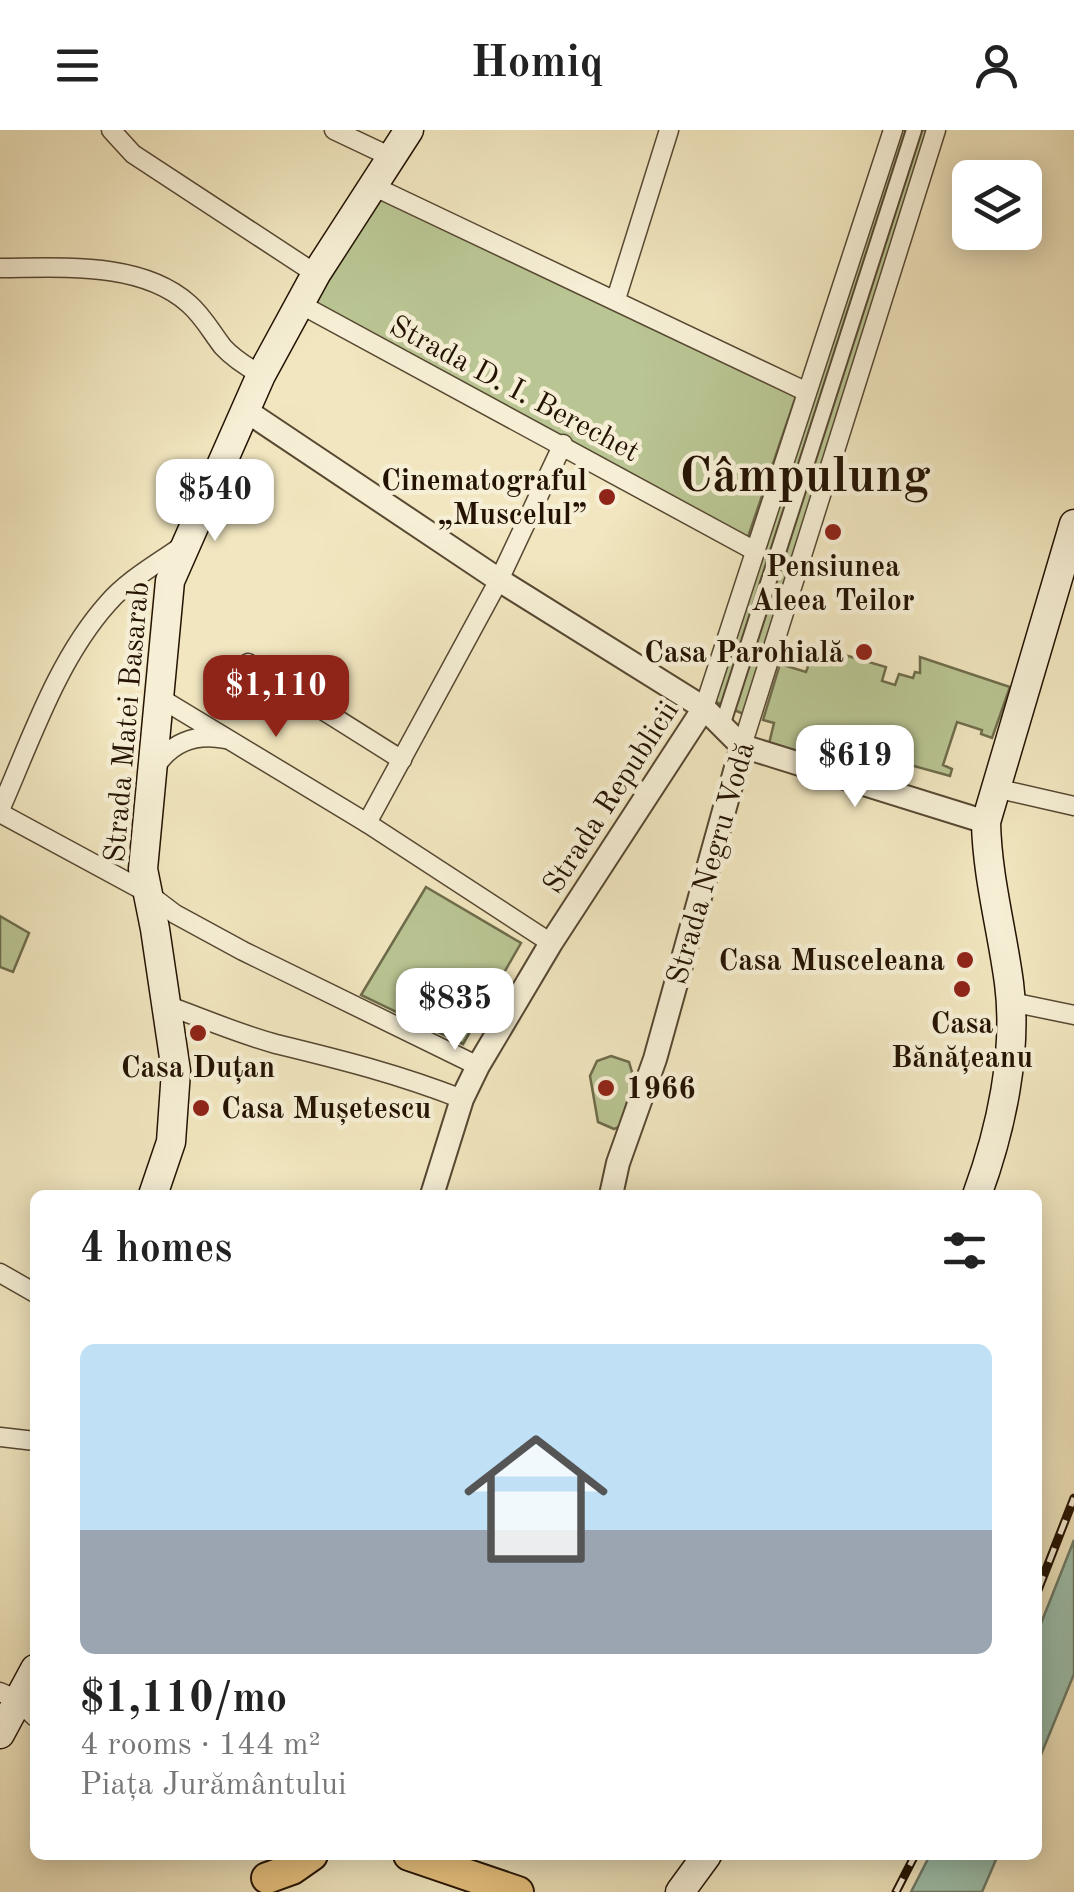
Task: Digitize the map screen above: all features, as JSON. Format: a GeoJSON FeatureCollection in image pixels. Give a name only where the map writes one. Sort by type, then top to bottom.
{"type":"FeatureCollection","features":[{"type":"Feature","properties":{"kind":"main road","name":"Strada Matei Basarab"},"geometry":{"type":"LineString","coordinates":[[155,1190],[164,1170],[175,1112],[176,1072],[142,869],[170,581],[182,546],[261,375],[316,274],[409,130]]}},
{"type":"Feature","properties":{"kind":"main road"},"geometry":{"type":"LineString","coordinates":[[978,1190],[1010,1056],[1011,1002],[986,846],[986,822],[1074,524]]}},
{"type":"Feature","properties":{"kind":"main road"},"geometry":{"type":"LineString","coordinates":[[0,1734],[30,1679]]}},
{"type":"Feature","properties":{"kind":"main road"},"geometry":{"type":"LineString","coordinates":[[269,1868],[292,1869],[305,1860]]}},
{"type":"Feature","properties":{"kind":"main road"},"geometry":{"type":"LineString","coordinates":[[425,1860],[518,1892]]}},
{"type":"Feature","properties":{"kind":"main road"},"geometry":{"type":"LineString","coordinates":[[680,1892],[703,1860]]}},
{"type":"Feature","properties":{"kind":"street"},"geometry":{"type":"LineString","coordinates":[[112,130],[133,154],[316,274]]}},
{"type":"Feature","properties":{"kind":"street"},"geometry":{"type":"LineString","coordinates":[[334,130],[391,157]]}},
{"type":"Feature","properties":{"kind":"street"},"geometry":{"type":"LineString","coordinates":[[616,299],[669,130]]}},
{"type":"Feature","properties":{"kind":"street","name":"Strada Republicii"},"geometry":{"type":"LineString","coordinates":[[434,1190],[462,1099],[478,1066],[551,943],[704,708],[892,130]]}},
{"type":"Feature","properties":{"kind":"street"},"geometry":{"type":"LineString","coordinates":[[722,726],[914,130]]}},
{"type":"Feature","properties":{"kind":"street","name":"Strada Negru Vodă"},"geometry":{"type":"LineString","coordinates":[[612,1190],[655,1059],[742,746],[936,130]]}},
{"type":"Feature","properties":{"kind":"street"},"geometry":{"type":"LineString","coordinates":[[373,186],[807,392]]}},
{"type":"Feature","properties":{"kind":"street"},"geometry":{"type":"LineString","coordinates":[[0,268],[70,268],[157,283],[193,306],[224,348],[261,375]]}},
{"type":"Feature","properties":{"kind":"street","name":"Strada D. I. Berechet"},"geometry":{"type":"LineString","coordinates":[[300,304],[756,551]]}},
{"type":"Feature","properties":{"kind":"street"},"geometry":{"type":"LineString","coordinates":[[245,410],[499,580],[704,708],[742,746],[986,822]]}},
{"type":"Feature","properties":{"kind":"street"},"geometry":{"type":"LineString","coordinates":[[366,824],[499,580],[563,444]]}},
{"type":"Feature","properties":{"kind":"street"},"geometry":{"type":"LineString","coordinates":[[182,546],[134,578],[109,601],[85,632],[62,672],[0,811],[146,892],[175,914],[226,942],[478,1066]]}},
{"type":"Feature","properties":{"kind":"street"},"geometry":{"type":"LineString","coordinates":[[248,664],[402,760]]}},
{"type":"Feature","properties":{"kind":"street"},"geometry":{"type":"LineString","coordinates":[[160,698],[551,943]]}},
{"type":"Feature","properties":{"kind":"street"},"geometry":{"type":"LineString","coordinates":[[152,771],[161,757],[184,741],[206,736],[230,740]]}},
{"type":"Feature","properties":{"kind":"street"},"geometry":{"type":"LineString","coordinates":[[995,788],[1074,806]]}},
{"type":"Feature","properties":{"kind":"street"},"geometry":{"type":"LineString","coordinates":[[1011,1002],[1074,1014]]}},
{"type":"Feature","properties":{"kind":"street"},"geometry":{"type":"LineString","coordinates":[[166,1005],[273,1043],[406,1077],[462,1099]]}},
{"type":"Feature","properties":{"kind":"street"},"geometry":{"type":"LineString","coordinates":[[0,1273],[30,1290]]}},
{"type":"Feature","properties":{"kind":"street"},"geometry":{"type":"LineString","coordinates":[[0,1438],[30,1441]]}},
{"type":"Feature","properties":{"kind":"shaded area"},"geometry":{"type":"Polygon","coordinates":[[[895,130],[932,130],[748,716],[709,699],[895,130]]]}},
{"type":"Feature","properties":{"kind":"shaded area"},"geometry":{"type":"Polygon","coordinates":[[[376,194],[797,393],[747,540],[308,303],[376,194]]]}},
{"type":"Feature","properties":{"kind":"shaded area"},"geometry":{"type":"Polygon","coordinates":[[[824,649],[886,667],[882,681],[895,685],[899,674],[913,678],[915,672],[920,673],[920,657],[1010,687],[992,738],[981,734],[982,730],[957,722],[943,765],[952,769],[950,776],[885,758],[878,782],[768,748],[774,723],[763,720],[780,664],[806,672],[810,661],[820,663],[824,649]]]}},
{"type":"Feature","properties":{"kind":"shaded area"},"geometry":{"type":"Polygon","coordinates":[[[426,887],[521,943],[463,1044],[361,995],[426,887]]]}},
{"type":"Feature","properties":{"kind":"shaded area"},"geometry":{"type":"Polygon","coordinates":[[[0,916],[29,933],[13,972],[0,967],[0,916]]]}},
{"type":"Feature","properties":{"kind":"shaded area"},"geometry":{"type":"Polygon","coordinates":[[[611,1056],[629,1062],[634,1079],[620,1126],[614,1129],[598,1122],[590,1076],[597,1061],[611,1056]]]}},
{"type":"Feature","properties":{"kind":"shaded area"},"geometry":{"type":"Polygon","coordinates":[[[1074,1540],[1074,1674],[1042,1752],[1042,1621],[1074,1540]]]}},
{"type":"Feature","properties":{"kind":"shaded area"},"geometry":{"type":"Polygon","coordinates":[[[927,1860],[996,1860],[982,1892],[911,1892],[927,1860]]]}},
{"type":"Feature","properties":{"kind":"railway"},"geometry":{"type":"LineString","coordinates":[[1042,1580],[1074,1498]]}},
{"type":"Feature","properties":{"kind":"railway"},"geometry":{"type":"LineString","coordinates":[[896,1892],[912,1860]]}},
{"type":"Feature","properties":{"kind":"place","name":"Cinematograful „Muscelul”"},"geometry":{"type":"Point","coordinates":[607,497]}},
{"type":"Feature","properties":{"kind":"place","name":"Pensiunea Aleea Teilor"},"geometry":{"type":"Point","coordinates":[833,532]}},
{"type":"Feature","properties":{"kind":"place","name":"Casa Parohială"},"geometry":{"type":"Point","coordinates":[864,652]}},
{"type":"Feature","properties":{"kind":"place","name":"Casa Musceleana"},"geometry":{"type":"Point","coordinates":[965,960]}},
{"type":"Feature","properties":{"kind":"place","name":"Casa Bănăţeanu"},"geometry":{"type":"Point","coordinates":[962,989]}},
{"type":"Feature","properties":{"kind":"place","name":"Casa Duţan"},"geometry":{"type":"Point","coordinates":[198,1033]}},
{"type":"Feature","properties":{"kind":"place","name":"1966"},"geometry":{"type":"Point","coordinates":[606,1088]}},
{"type":"Feature","properties":{"kind":"place","name":"Casa Mușetescu"},"geometry":{"type":"Point","coordinates":[201,1108]}},
{"type":"Feature","properties":{"kind":"district","name":"Câmpulung"},"geometry":{"type":"Point","coordinates":[805,473]}}]}
